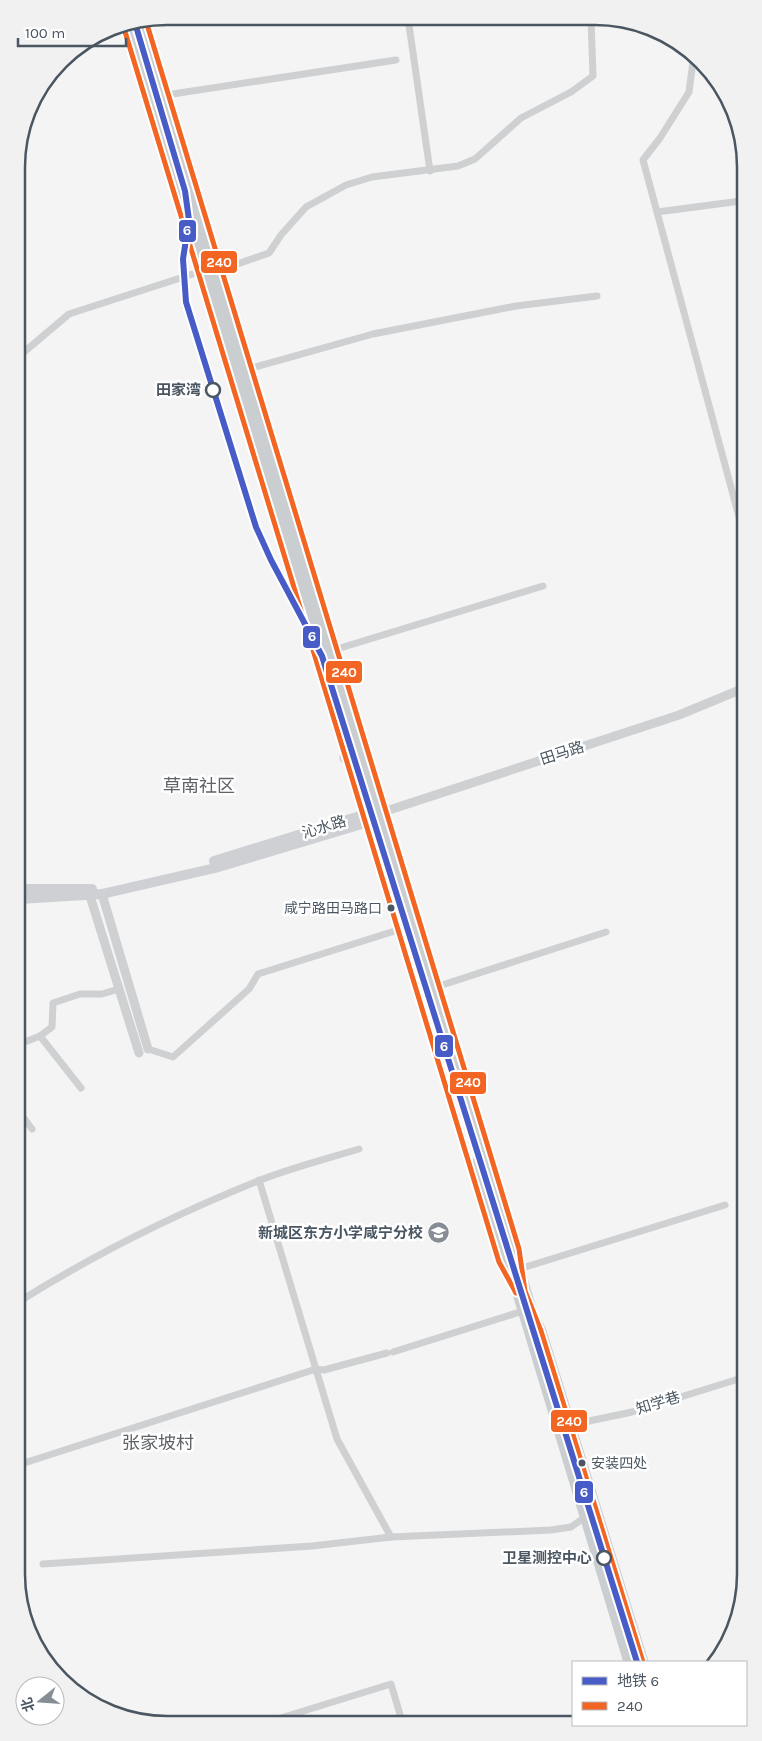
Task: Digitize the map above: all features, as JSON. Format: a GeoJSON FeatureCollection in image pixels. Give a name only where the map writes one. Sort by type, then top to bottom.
{"type":"FeatureCollection","features":[{"type":"Feature","properties":{"kind":"main road"},"geometry":{"type":"LineString","coordinates":[[142,28],[166,95],[211,271],[249,369],[374,816],[533,1315],[541,1331],[643,1661]]}},
{"type":"Feature","properties":{"kind":"main road"},"geometry":{"type":"LineString","coordinates":[[134,29],[211,271],[629,1661]]}},
{"type":"Feature","properties":{"kind":"main road"},"geometry":{"type":"LineString","coordinates":[[345,758],[349,735]]}},
{"type":"Feature","properties":{"kind":"main road","name":"沁水路"},"geometry":{"type":"LineString","coordinates":[[25,889],[93,889],[214,861],[374,816]]}},
{"type":"Feature","properties":{"kind":"main road","name":"沁水路"},"geometry":{"type":"LineString","coordinates":[[25,899],[90,896],[215,868],[374,816]]}},
{"type":"Feature","properties":{"kind":"street"},"geometry":{"type":"LineString","coordinates":[[409,25],[430,171]]}},
{"type":"Feature","properties":{"kind":"street"},"geometry":{"type":"LineString","coordinates":[[25,351],[69,314],[269,253],[281,234],[306,207],[346,185],[372,177],[458,166],[475,159],[502,132],[522,118],[572,92],[593,76],[591,25]]}},
{"type":"Feature","properties":{"kind":"street"},"geometry":{"type":"LineString","coordinates":[[148,26],[166,95],[396,60]]}},
{"type":"Feature","properties":{"kind":"street"},"geometry":{"type":"LineString","coordinates":[[125,32],[211,271],[345,758],[374,816],[440,986],[519,1249],[519,1269],[725,1205]]}},
{"type":"Feature","properties":{"kind":"street"},"geometry":{"type":"LineString","coordinates":[[693,65],[689,92],[643,160],[737,509]]}},
{"type":"Feature","properties":{"kind":"street"},"geometry":{"type":"LineString","coordinates":[[657,212],[737,201]]}},
{"type":"Feature","properties":{"kind":"street"},"geometry":{"type":"LineString","coordinates":[[518,1296],[499,1262],[398,930],[337,649],[249,369],[372,334],[516,306],[597,296]]}},
{"type":"Feature","properties":{"kind":"street"},"geometry":{"type":"LineString","coordinates":[[337,649],[543,586]]}},
{"type":"Feature","properties":{"kind":"street","name":"田马路"},"geometry":{"type":"LineString","coordinates":[[374,816],[679,715],[737,691]]}},
{"type":"Feature","properties":{"kind":"street"},"geometry":{"type":"LineString","coordinates":[[102,894],[148,1049],[173,1057],[249,989],[258,974],[398,930]]}},
{"type":"Feature","properties":{"kind":"street"},"geometry":{"type":"LineString","coordinates":[[90,896],[139,1054]]}},
{"type":"Feature","properties":{"kind":"street"},"geometry":{"type":"LineString","coordinates":[[440,986],[606,932]]}},
{"type":"Feature","properties":{"kind":"street"},"geometry":{"type":"LineString","coordinates":[[25,1042],[40,1036],[52,1027],[53,1003],[80,994],[102,994],[130,986]]}},
{"type":"Feature","properties":{"kind":"street"},"geometry":{"type":"LineString","coordinates":[[40,1036],[81,1088]]}},
{"type":"Feature","properties":{"kind":"street"},"geometry":{"type":"LineString","coordinates":[[25,1120],[32,1129]]}},
{"type":"Feature","properties":{"kind":"street"},"geometry":{"type":"LineString","coordinates":[[25,1298],[53,1280],[143,1232],[259,1180],[359,1149]]}},
{"type":"Feature","properties":{"kind":"street"},"geometry":{"type":"LineString","coordinates":[[259,1180],[337,1439],[391,1536]]}},
{"type":"Feature","properties":{"kind":"street"},"geometry":{"type":"LineString","coordinates":[[25,1463],[316,1369],[324,1370],[390,1352],[523,1311]]}},
{"type":"Feature","properties":{"kind":"street","name":"知学巷"},"geometry":{"type":"LineString","coordinates":[[570,1425],[632,1412],[737,1379]]}},
{"type":"Feature","properties":{"kind":"street"},"geometry":{"type":"LineString","coordinates":[[43,1564],[312,1546],[391,1536],[551,1530],[571,1527],[585,1517]]}},
{"type":"Feature","properties":{"kind":"street"},"geometry":{"type":"LineString","coordinates":[[287,1716],[391,1684],[401,1716]]}},
{"type":"Feature","properties":{"kind":"metro line","name":"6"},"geometry":{"type":"LineString","coordinates":[[137,29],[185,191],[189,220],[183,259],[186,302],[256,527],[271,560],[322,656],[637,1661]]}},
{"type":"Feature","properties":{"kind":"transit line","name":"240"},"geometry":{"type":"LineString","coordinates":[[148,26],[519,1249],[525,1291],[541,1331],[643,1661]]}},
{"type":"Feature","properties":{"kind":"transit line","name":"240"},"geometry":{"type":"LineString","coordinates":[[125,32],[499,1262],[516,1293]]}},
{"type":"Feature","properties":{"kind":"place","name":"田家湾"},"geometry":{"type":"Point","coordinates":[213,390]}},
{"type":"Feature","properties":{"kind":"place","name":"咸宁路田马路口"},"geometry":{"type":"Point","coordinates":[391,908]}},
{"type":"Feature","properties":{"kind":"place","name":"新城区东方小学咸宁分校"},"geometry":{"type":"Point","coordinates":[439,1233]}},
{"type":"Feature","properties":{"kind":"place","name":"安装四处"},"geometry":{"type":"Point","coordinates":[582,1463]}},
{"type":"Feature","properties":{"kind":"place","name":"卫星测控中心"},"geometry":{"type":"Point","coordinates":[604,1558]}},
{"type":"Feature","properties":{"kind":"district","name":"草南社区"},"geometry":{"type":"Point","coordinates":[199,786]}},
{"type":"Feature","properties":{"kind":"district","name":"张家坡村"},"geometry":{"type":"Point","coordinates":[158,1443]}}]}
